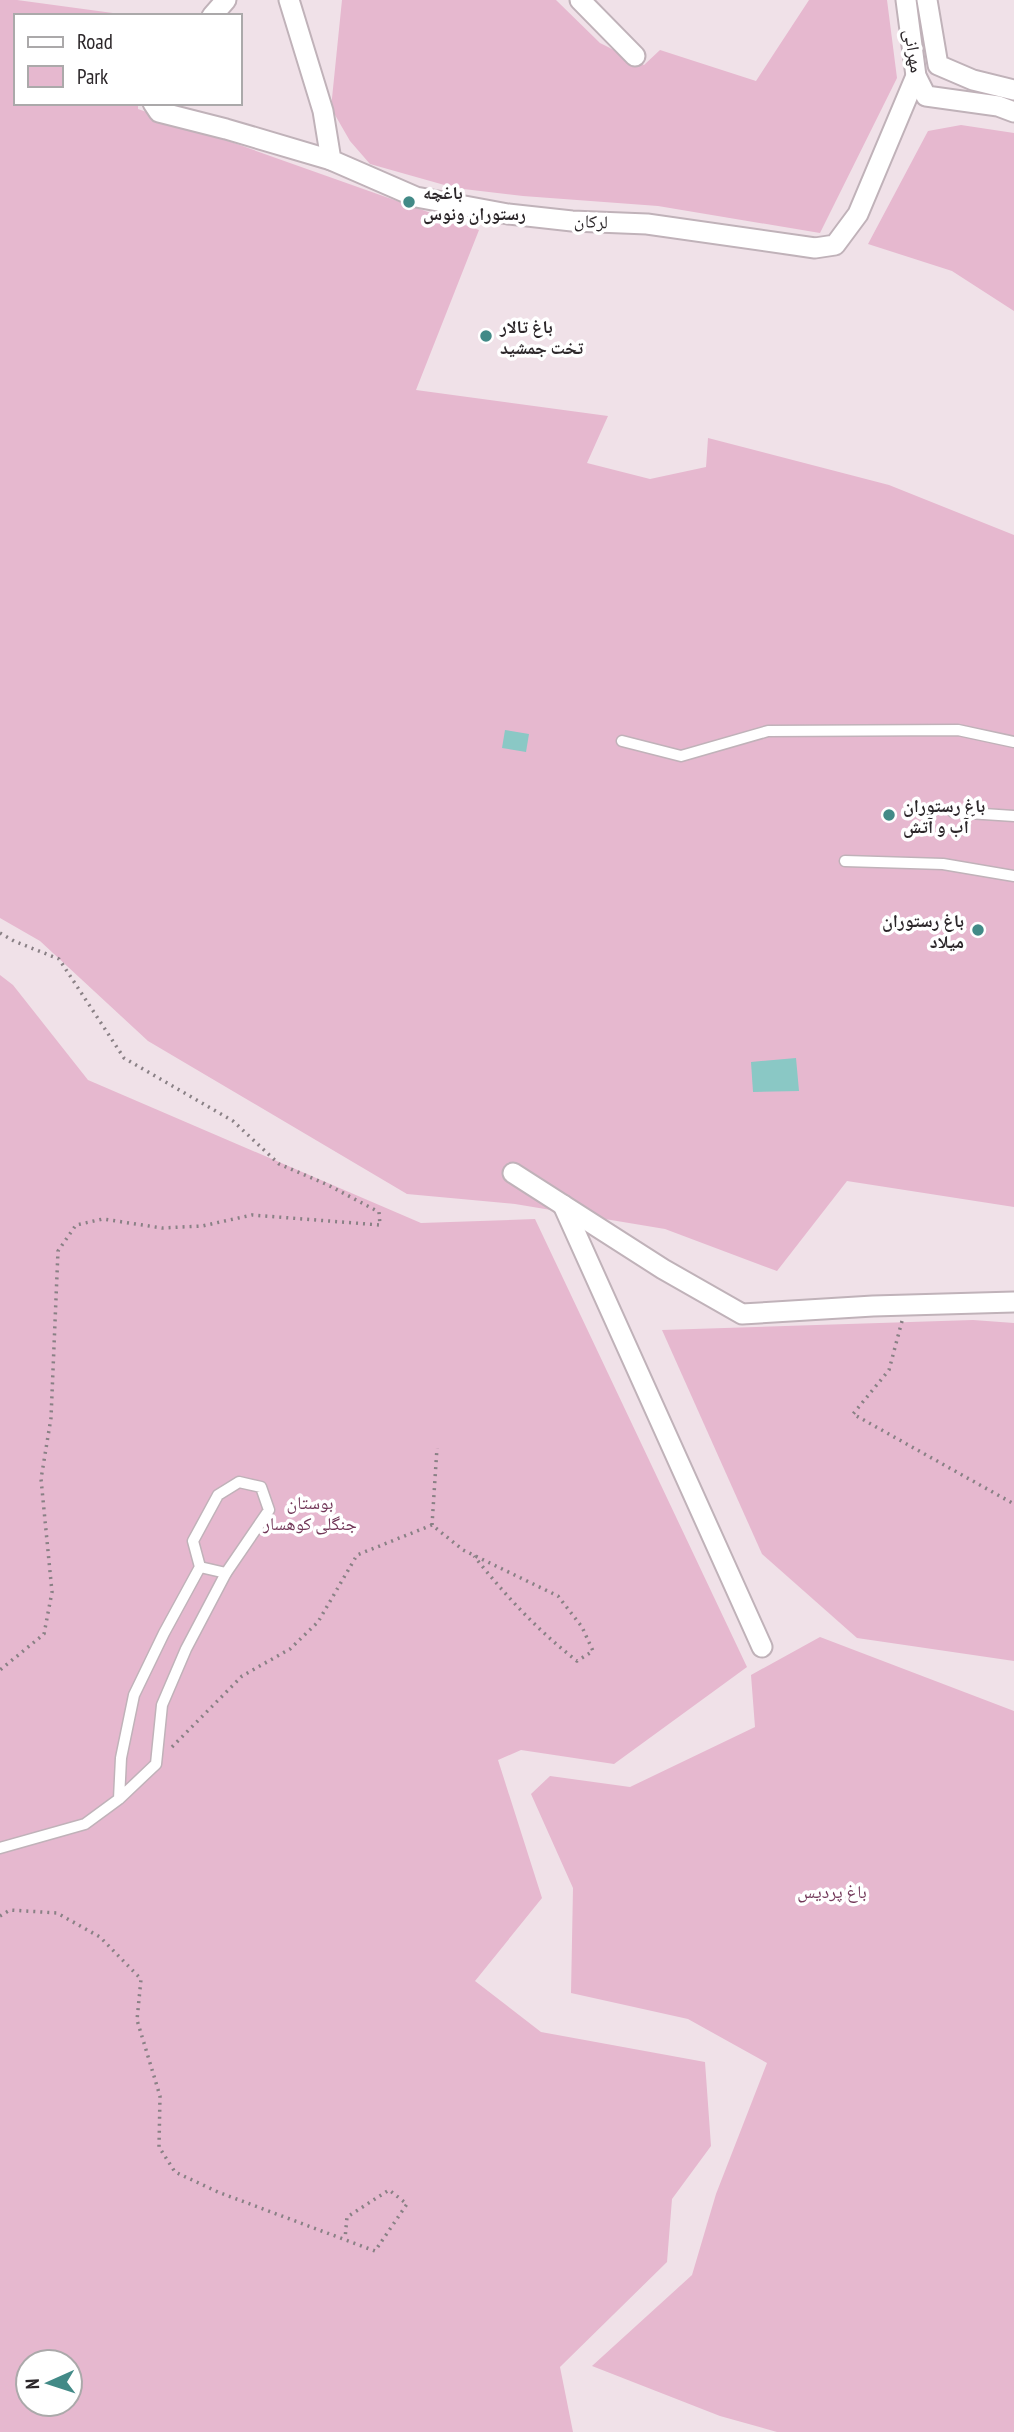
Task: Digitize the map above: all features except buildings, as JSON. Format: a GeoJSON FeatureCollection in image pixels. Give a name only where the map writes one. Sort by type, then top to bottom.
{"type":"FeatureCollection","features":[{"type":"Feature","properties":{"kind":"street"},"geometry":{"type":"LineString","coordinates":[[214,14],[226,0]]}},
{"type":"Feature","properties":{"kind":"street"},"geometry":{"type":"LineString","coordinates":[[289,0],[323,111],[331,160]]}},
{"type":"Feature","properties":{"kind":"street"},"geometry":{"type":"LineString","coordinates":[[580,0],[635,55]]}},
{"type":"Feature","properties":{"kind":"street","name":"مهرانی"},"geometry":{"type":"LineString","coordinates":[[906,0],[916,76],[926,96],[998,106],[1014,112]]}},
{"type":"Feature","properties":{"kind":"street","name":"مهرانی"},"geometry":{"type":"LineString","coordinates":[[927,0],[938,65],[973,80],[1014,90]]}},
{"type":"Feature","properties":{"kind":"street","name":"لرکان"},"geometry":{"type":"LineString","coordinates":[[154,105],[159,112],[331,160],[416,197],[508,214],[572,221],[647,224],[815,248],[835,245],[858,214],[916,76]]}},
{"type":"Feature","properties":{"kind":"street"},"geometry":{"type":"LineString","coordinates":[[513,1173],[663,1269],[742,1314],[907,1305],[1014,1303]]}},
{"type":"Feature","properties":{"kind":"street"},"geometry":{"type":"LineString","coordinates":[[562,1204],[762,1647]]}},
{"type":"Feature","properties":{"kind":"lane"},"geometry":{"type":"LineString","coordinates":[[622,741],[681,756],[768,731],[958,730],[1014,742]]}},
{"type":"Feature","properties":{"kind":"lane"},"geometry":{"type":"LineString","coordinates":[[953,812],[1014,816]]}},
{"type":"Feature","properties":{"kind":"lane"},"geometry":{"type":"LineString","coordinates":[[845,861],[943,864],[1014,876]]}},
{"type":"Feature","properties":{"kind":"lane"},"geometry":{"type":"LineString","coordinates":[[0,1848],[85,1824],[120,1799],[156,1763],[162,1704],[186,1648],[226,1573],[269,1510],[261,1487],[239,1482],[218,1495],[193,1541],[200,1567],[134,1695],[121,1758],[120,1799]]}},
{"type":"Feature","properties":{"kind":"lane"},"geometry":{"type":"LineString","coordinates":[[200,1567],[226,1573]]}},
{"type":"Feature","properties":{"kind":"path"},"geometry":{"type":"LineString","coordinates":[[0,933],[59,959],[124,1058],[233,1121],[279,1164],[328,1185],[379,1212],[380,1225],[252,1215],[162,1228],[103,1219],[76,1225],[58,1251],[51,1418],[41,1479],[52,1592],[44,1634],[0,1670]]}},
{"type":"Feature","properties":{"kind":"path"},"geometry":{"type":"LineString","coordinates":[[907,1305],[889,1370],[853,1414],[1014,1504]]}},
{"type":"Feature","properties":{"kind":"path"},"geometry":{"type":"LineString","coordinates":[[432,1525],[437,1448]]}},
{"type":"Feature","properties":{"kind":"path"},"geometry":{"type":"LineString","coordinates":[[432,1525],[463,1550],[558,1596],[582,1627],[593,1651],[577,1661],[547,1638],[506,1596],[474,1556]]}},
{"type":"Feature","properties":{"kind":"path"},"geometry":{"type":"LineString","coordinates":[[156,1763],[242,1676],[290,1649],[318,1622],[357,1555],[432,1525]]}},
{"type":"Feature","properties":{"kind":"path"},"geometry":{"type":"LineString","coordinates":[[0,1916],[10,1910],[57,1913],[100,1937],[141,1979],[137,2020],[160,2096],[159,2147],[174,2172],[218,2192],[375,2251],[407,2204],[389,2190],[347,2217],[345,2239]]}},
{"type":"Feature","properties":{"kind":"green space"},"geometry":{"type":"Polygon","coordinates":[[[0,0],[120,14],[14,14],[14,105],[138,105],[138,109],[479,230],[416,390],[608,416],[587,463],[650,479],[706,467],[708,438],[889,485],[1014,535],[1014,1207],[847,1181],[777,1271],[665,1229],[515,1204],[407,1194],[148,1041],[40,941],[0,918],[0,0]]]}},
{"type":"Feature","properties":{"kind":"green space"},"geometry":{"type":"Polygon","coordinates":[[[342,0],[556,0],[600,43],[644,65],[660,50],[756,81],[809,0],[887,0],[897,78],[820,233],[658,206],[455,188],[370,164],[350,141],[331,108],[342,0]]]}},
{"type":"Feature","properties":{"kind":"green space"},"geometry":{"type":"Polygon","coordinates":[[[961,125],[1014,133],[1014,311],[952,271],[868,244],[928,131],[961,125]]]}},
{"type":"Feature","properties":{"kind":"green space","name":"بوستان جنگلی کوهسار"},"geometry":{"type":"Polygon","coordinates":[[[0,975],[13,985],[88,1080],[421,1223],[535,1219],[747,1667],[614,1764],[521,1750],[498,1760],[542,1898],[475,1981],[541,2032],[705,2062],[711,2146],[672,2199],[667,2262],[560,2367],[573,2432],[0,2432],[0,975]]]}},
{"type":"Feature","properties":{"kind":"green space"},"geometry":{"type":"Polygon","coordinates":[[[973,1320],[1014,1323],[1014,1661],[857,1638],[762,1554],[662,1330],[973,1320]]]}},
{"type":"Feature","properties":{"kind":"green space","name":"باغ پردیس"},"geometry":{"type":"Polygon","coordinates":[[[820,1637],[1014,1711],[1014,2432],[777,2432],[720,2416],[592,2366],[692,2275],[716,2194],[767,2063],[688,2019],[571,1993],[573,1888],[531,1794],[550,1776],[630,1787],[755,1727],[751,1675],[820,1637]]]}},
{"type":"Feature","properties":{"kind":"water"},"geometry":{"type":"Polygon","coordinates":[[[505,730],[529,734],[526,752],[502,748],[505,730]]]}},
{"type":"Feature","properties":{"kind":"water"},"geometry":{"type":"Polygon","coordinates":[[[796,1058],[799,1091],[753,1092],[751,1062],[796,1058]]]}},
{"type":"Feature","properties":{"kind":"place","name":"باغچه رستوران ونوس"},"geometry":{"type":"Point","coordinates":[409,202]}},
{"type":"Feature","properties":{"kind":"place","name":"باغ تالار تخت جمشید"},"geometry":{"type":"Point","coordinates":[486,336]}},
{"type":"Feature","properties":{"kind":"place","name":"باغ رستوران آب و آتش"},"geometry":{"type":"Point","coordinates":[889,815]}},
{"type":"Feature","properties":{"kind":"place","name":"باغ رستوران میلاد"},"geometry":{"type":"Point","coordinates":[978,930]}}]}
